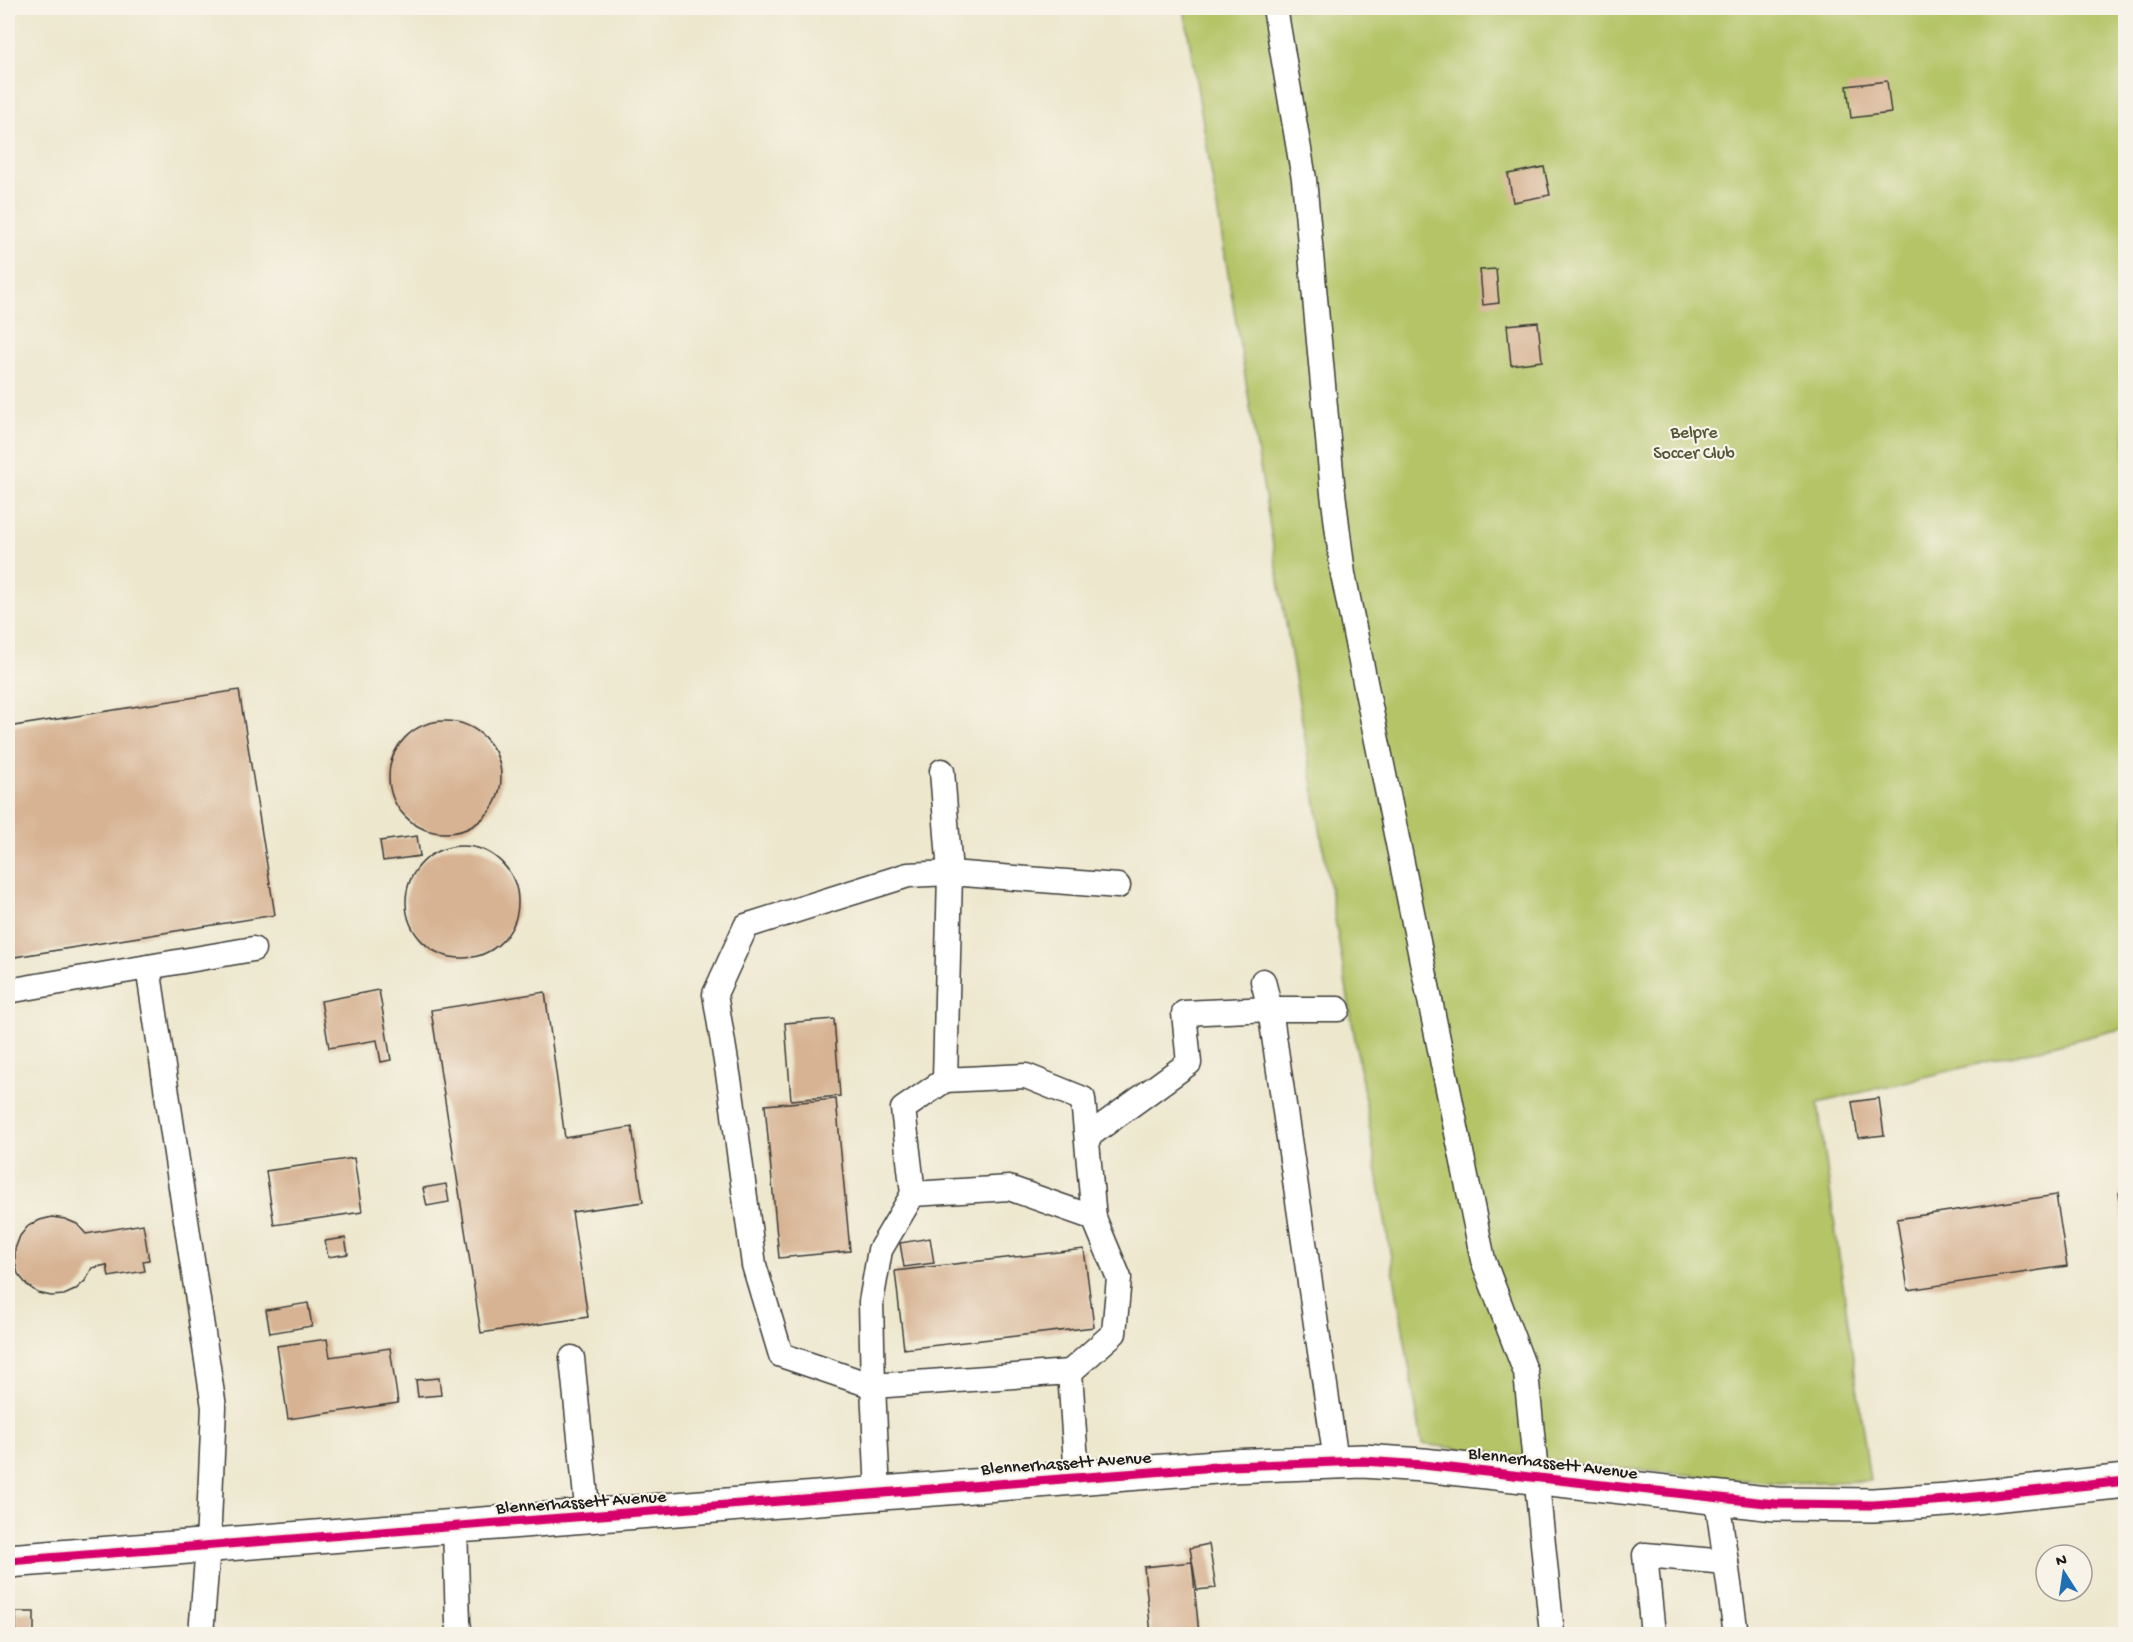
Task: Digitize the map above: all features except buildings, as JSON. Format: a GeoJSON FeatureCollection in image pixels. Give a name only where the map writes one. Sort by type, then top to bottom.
{"type":"FeatureCollection","features":[{"type":"Feature","properties":{"kind":"street","name":"Blennerhassett Avenue"},"geometry":{"type":"LineString","coordinates":[[8,1562],[1229,1466],[1336,1461],[1413,1464],[1536,1476],[1775,1504],[1873,1505],[1947,1500],[2126,1481]]}},
{"type":"Feature","properties":{"kind":"lane"},"geometry":{"type":"LineString","coordinates":[[1275,8],[1304,179],[1333,493],[1343,574],[1483,1260],[1526,1373],[1552,1635]]}},
{"type":"Feature","properties":{"kind":"lane"},"geometry":{"type":"LineString","coordinates":[[942,771],[950,873],[945,1080]]}},
{"type":"Feature","properties":{"kind":"lane"},"geometry":{"type":"LineString","coordinates":[[878,1494],[873,1386],[871,1302],[880,1250],[913,1194],[903,1109],[945,1080],[1026,1076],[1083,1099],[1094,1218],[1119,1278],[1114,1333],[1070,1372],[873,1386],[781,1355],[754,1265],[731,1092],[715,994],[746,926],[908,874],[950,873],[1118,886]]}},
{"type":"Feature","properties":{"kind":"lane"},"geometry":{"type":"LineString","coordinates":[[8,991],[253,949]]}},
{"type":"Feature","properties":{"kind":"lane"},"geometry":{"type":"LineString","coordinates":[[148,967],[214,1407],[208,1546],[201,1635]]}},
{"type":"Feature","properties":{"kind":"lane"},"geometry":{"type":"LineString","coordinates":[[1263,981],[1270,1009],[1336,1461]]}},
{"type":"Feature","properties":{"kind":"lane"},"geometry":{"type":"LineString","coordinates":[[1087,1137],[1189,1063],[1184,1014],[1270,1009],[1338,1009]]}},
{"type":"Feature","properties":{"kind":"lane"},"geometry":{"type":"LineString","coordinates":[[913,1194],[1008,1188],[1094,1218]]}},
{"type":"Feature","properties":{"kind":"lane"},"geometry":{"type":"LineString","coordinates":[[572,1358],[588,1517]]}},
{"type":"Feature","properties":{"kind":"lane"},"geometry":{"type":"LineString","coordinates":[[1070,1372],[1077,1478]]}},
{"type":"Feature","properties":{"kind":"lane"},"geometry":{"type":"LineString","coordinates":[[1717,1498],[1736,1635]]}},
{"type":"Feature","properties":{"kind":"lane"},"geometry":{"type":"LineString","coordinates":[[455,1527],[460,1635]]}},
{"type":"Feature","properties":{"kind":"lane"},"geometry":{"type":"LineString","coordinates":[[1653,1635],[1646,1555],[1726,1562]]}},
{"type":"Feature","properties":{"kind":"green space","name":"Belpre Soccer Club"},"geometry":{"type":"Polygon","coordinates":[[[1184,8],[2125,8],[2125,1028],[1818,1103],[1870,1481],[1775,1483],[1586,1465],[1422,1444],[1184,8]]]}},
{"type":"Feature","properties":{"kind":"cycle path"},"geometry":{"type":"LineString","coordinates":[[8,1561],[1229,1466],[1363,1461],[1423,1465],[1775,1504],[1873,1505],[1947,1500],[2126,1481]]}}]}
